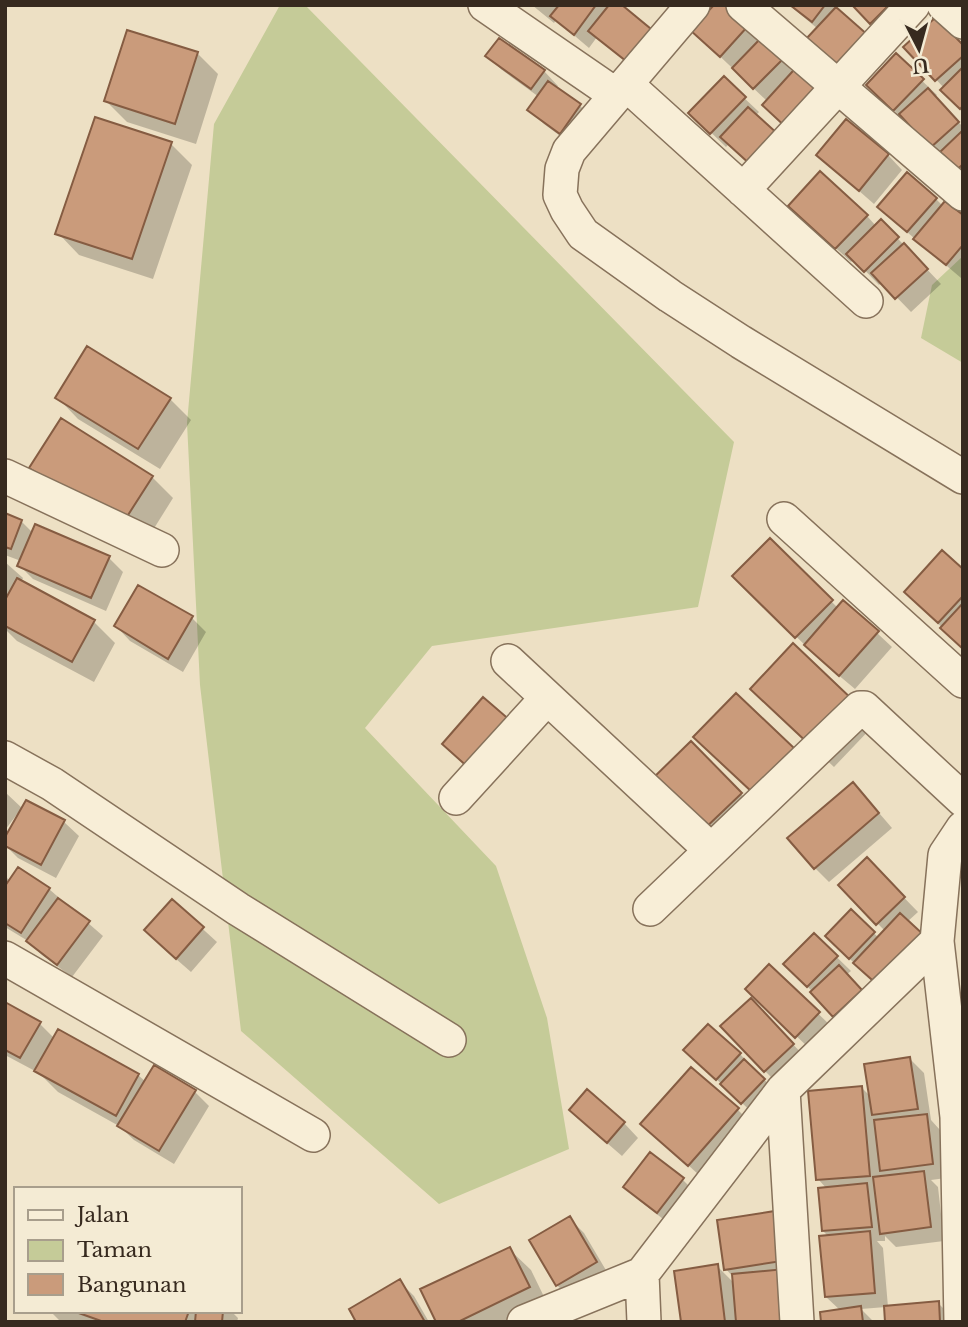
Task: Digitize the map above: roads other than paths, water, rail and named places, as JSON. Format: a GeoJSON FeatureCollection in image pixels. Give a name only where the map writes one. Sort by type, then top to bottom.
{"type":"FeatureCollection","features":[{"type":"Feature","properties":{"kind":"street"},"geometry":{"type":"LineString","coordinates":[[485,5],[621,89],[743,190],[866,301]]}},
{"type":"Feature","properties":{"kind":"street"},"geometry":{"type":"LineString","coordinates":[[693,5],[569,151],[562,169],[560,194],[583,234],[670,296],[963,477]]}},
{"type":"Feature","properties":{"kind":"street"},"geometry":{"type":"LineString","coordinates":[[743,5],[963,194]]}},
{"type":"Feature","properties":{"kind":"street"},"geometry":{"type":"LineString","coordinates":[[743,190],[913,5]]}},
{"type":"Feature","properties":{"kind":"street"},"geometry":{"type":"LineString","coordinates":[[944,5],[963,22]]}},
{"type":"Feature","properties":{"kind":"street"},"geometry":{"type":"LineString","coordinates":[[5,476],[162,550]]}},
{"type":"Feature","properties":{"kind":"street"},"geometry":{"type":"LineString","coordinates":[[784,519],[963,681]]}},
{"type":"Feature","properties":{"kind":"street"},"geometry":{"type":"LineString","coordinates":[[508,661],[711,850]]}},
{"type":"Feature","properties":{"kind":"street"},"geometry":{"type":"LineString","coordinates":[[456,798],[547,698]]}},
{"type":"Feature","properties":{"kind":"street"},"geometry":{"type":"LineString","coordinates":[[650,909],[860,708],[864,708],[963,800]]}},
{"type":"Feature","properties":{"kind":"street"},"geometry":{"type":"LineString","coordinates":[[5,758],[62,791],[250,916],[449,1040]]}},
{"type":"Feature","properties":{"kind":"street"},"geometry":{"type":"LineString","coordinates":[[961,1322],[957,1117],[937,941],[945,855],[963,828]]}},
{"type":"Feature","properties":{"kind":"street"},"geometry":{"type":"LineString","coordinates":[[524,1322],[642,1274],[783,1090],[937,941]]}},
{"type":"Feature","properties":{"kind":"street"},"geometry":{"type":"LineString","coordinates":[[5,958],[313,1135]]}},
{"type":"Feature","properties":{"kind":"street"},"geometry":{"type":"LineString","coordinates":[[783,1090],[797,1322]]}},
{"type":"Feature","properties":{"kind":"street"},"geometry":{"type":"LineString","coordinates":[[642,1274],[644,1322]]}}]}
